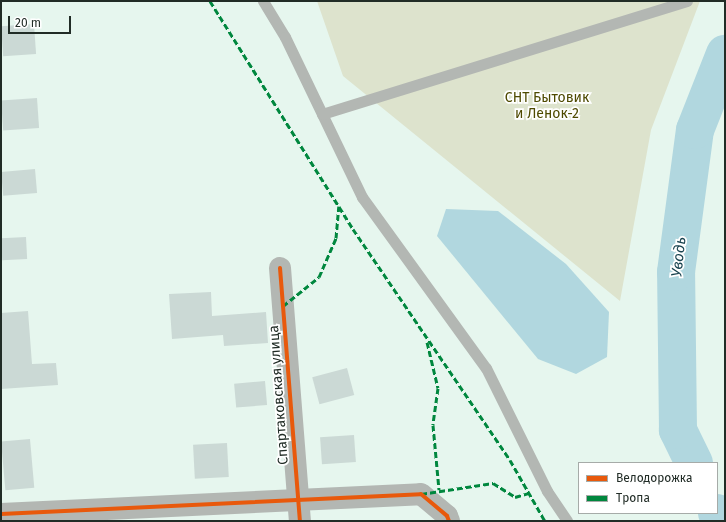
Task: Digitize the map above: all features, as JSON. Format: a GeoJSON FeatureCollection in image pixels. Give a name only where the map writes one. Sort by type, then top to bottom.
{"type":"FeatureCollection","features":[{"type":"Feature","properties":{"kind":"street","name":"Спартаковская улица"},"geometry":{"type":"LineString","coordinates":[[280,268],[300,521]]}},
{"type":"Feature","properties":{"kind":"street"},"geometry":{"type":"LineString","coordinates":[[1,514],[421,494],[449,521]]}},
{"type":"Feature","properties":{"kind":"lane"},"geometry":{"type":"LineString","coordinates":[[263,1],[285,37],[362,197],[486,368],[547,491],[567,521]]}},
{"type":"Feature","properties":{"kind":"lane"},"geometry":{"type":"LineString","coordinates":[[322,114],[687,1]]}},
{"type":"Feature","properties":{"kind":"green space","name":"СНТ Бытовик и Ленок-2"},"geometry":{"type":"Polygon","coordinates":[[[317,1],[700,1],[651,130],[620,301],[343,76],[317,1]]]}},
{"type":"Feature","properties":{"kind":"water"},"geometry":{"type":"Polygon","coordinates":[[[446,209],[498,211],[566,264],[609,312],[607,357],[576,374],[538,359],[437,236],[446,209]]]}},
{"type":"Feature","properties":{"kind":"building"},"geometry":{"type":"Polygon","coordinates":[[[34,24],[36,54],[3,56],[1,26],[34,24]]]}},
{"type":"Feature","properties":{"kind":"building"},"geometry":{"type":"Polygon","coordinates":[[[37,98],[39,128],[3,130],[1,101],[37,98]]]}},
{"type":"Feature","properties":{"kind":"building"},"geometry":{"type":"Polygon","coordinates":[[[35,169],[37,193],[3,196],[1,172],[35,169]]]}},
{"type":"Feature","properties":{"kind":"building"},"geometry":{"type":"Polygon","coordinates":[[[26,237],[27,259],[2,260],[1,238],[26,237]]]}},
{"type":"Feature","properties":{"kind":"building"},"geometry":{"type":"Polygon","coordinates":[[[211,292],[212,316],[266,312],[268,343],[224,346],[223,335],[172,339],[169,294],[211,292]]]}},
{"type":"Feature","properties":{"kind":"building"},"geometry":{"type":"Polygon","coordinates":[[[28,311],[32,364],[56,363],[58,385],[1,389],[1,313],[28,311]]]}},
{"type":"Feature","properties":{"kind":"building"},"geometry":{"type":"Polygon","coordinates":[[[347,368],[354,395],[319,404],[312,377],[347,368]]]}},
{"type":"Feature","properties":{"kind":"building"},"geometry":{"type":"Polygon","coordinates":[[[265,381],[267,405],[236,408],[234,384],[265,381]]]}},
{"type":"Feature","properties":{"kind":"building"},"geometry":{"type":"Polygon","coordinates":[[[354,435],[356,462],[322,464],[320,437],[354,435]]]}},
{"type":"Feature","properties":{"kind":"building"},"geometry":{"type":"Polygon","coordinates":[[[30,439],[34,488],[5,490],[1,442],[30,439]]]}},
{"type":"Feature","properties":{"kind":"building"},"geometry":{"type":"Polygon","coordinates":[[[227,443],[229,477],[195,479],[193,445],[227,443]]]}},
{"type":"Feature","properties":{"kind":"waterway","name":"Уводь"},"geometry":{"type":"LineString","coordinates":[[694,462],[678,430],[676,272],[695,130],[725,54]]}},
{"type":"Feature","properties":{"kind":"waterway","name":"Уводь"},"geometry":{"type":"LineString","coordinates":[[718,514],[721,521]]}},
{"type":"Feature","properties":{"kind":"marked path"},"geometry":{"type":"LineString","coordinates":[[210,1],[353,229],[510,460],[545,521]]}},
{"type":"Feature","properties":{"kind":"marked path"},"geometry":{"type":"LineString","coordinates":[[283,306],[319,277],[336,238],[339,206]]}},
{"type":"Feature","properties":{"kind":"marked path"},"geometry":{"type":"LineString","coordinates":[[427,342],[438,388],[433,425],[439,490]]}},
{"type":"Feature","properties":{"kind":"marked path"},"geometry":{"type":"LineString","coordinates":[[421,494],[493,483],[515,497],[529,493]]}},
{"type":"Feature","properties":{"kind":"cycle path"},"geometry":{"type":"LineString","coordinates":[[280,268],[300,521]]}},
{"type":"Feature","properties":{"kind":"cycle path"},"geometry":{"type":"LineString","coordinates":[[1,514],[421,494],[447,516],[449,521]]}}]}
